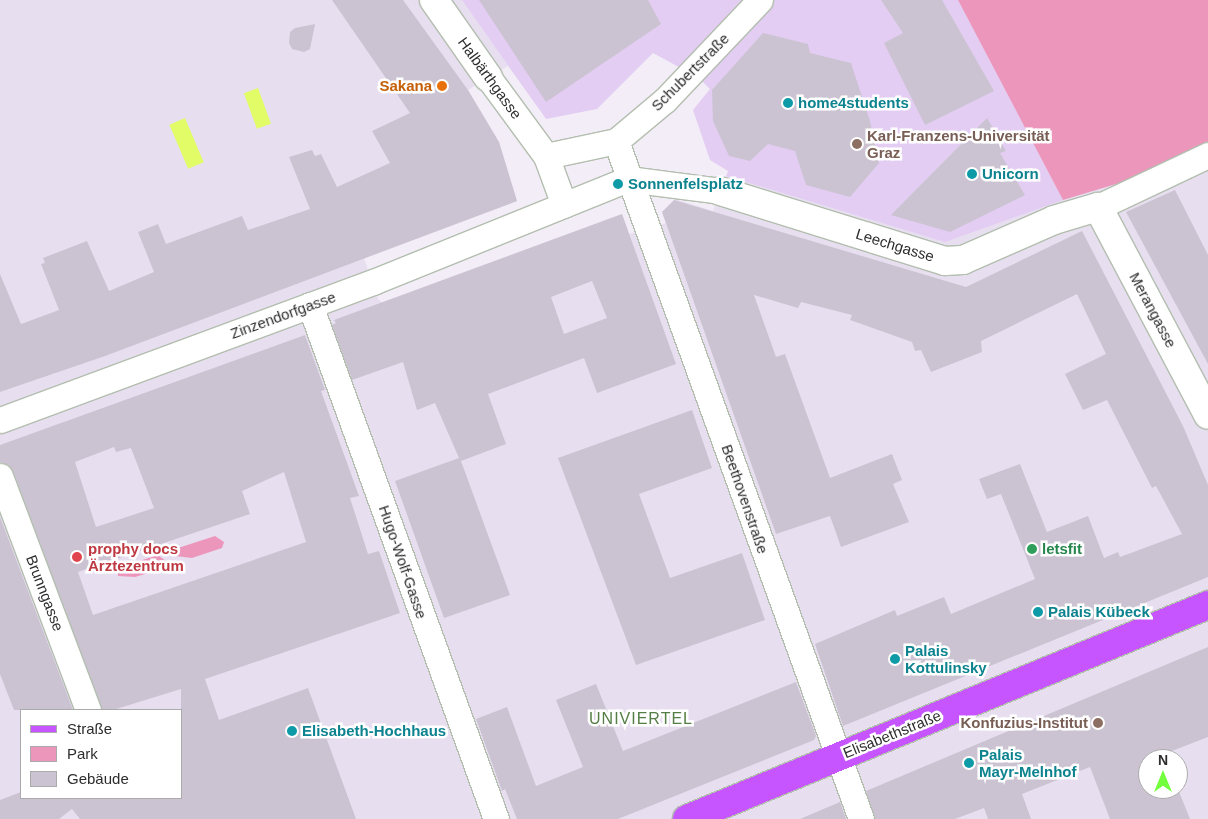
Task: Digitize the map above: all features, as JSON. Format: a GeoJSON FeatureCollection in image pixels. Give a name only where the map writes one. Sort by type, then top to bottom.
{"type":"FeatureCollection","features":[{"type":"Feature","properties":{"kind":"main road","name":"Elisabethstraße"},"geometry":{"type":"LineString","coordinates":[[687,819],[1208,605]]}},
{"type":"Feature","properties":{"kind":"street","name":"Halbärthgasse"},"geometry":{"type":"LineString","coordinates":[[434,0],[546,156]]}},
{"type":"Feature","properties":{"kind":"street","name":"Schubertstraße"},"geometry":{"type":"LineString","coordinates":[[616,141],[665,100],[760,0]]}},
{"type":"Feature","properties":{"kind":"street"},"geometry":{"type":"LineString","coordinates":[[616,141],[628,180],[564,205],[546,156],[616,141]]}},
{"type":"Feature","properties":{"kind":"street","name":"Leechgasse"},"geometry":{"type":"LineString","coordinates":[[628,180],[720,191],[945,261],[963,260],[1054,220],[1098,207],[1208,156]]}},
{"type":"Feature","properties":{"kind":"street","name":"Beethovenstraße"},"geometry":{"type":"LineString","coordinates":[[628,180],[708,391],[795,643],[861,819]]}},
{"type":"Feature","properties":{"kind":"street","name":"Zinzendorfgasse"},"geometry":{"type":"LineString","coordinates":[[0,420],[310,305],[564,205]]}},
{"type":"Feature","properties":{"kind":"street","name":"Merangasse"},"geometry":{"type":"LineString","coordinates":[[1098,207],[1208,415]]}},
{"type":"Feature","properties":{"kind":"street","name":"Hugo-Wolf-Gasse"},"geometry":{"type":"LineString","coordinates":[[310,305],[496,819]]}},
{"type":"Feature","properties":{"kind":"street","name":"Brunngasse"},"geometry":{"type":"LineString","coordinates":[[0,476],[88,709]]}},
{"type":"Feature","properties":{"kind":"shaded area","name":"Karl-Franzens-Universität Graz"},"geometry":{"type":"Polygon","coordinates":[[[462,0],[958,0],[1063,200],[945,242],[726,176],[687,170],[546,119],[462,0]]]}},
{"type":"Feature","properties":{"kind":"shaded area","name":"Sonnenfelsplatz"},"geometry":{"type":"Polygon","coordinates":[[[653,53],[699,78],[710,89],[693,110],[710,160],[728,171],[713,211],[675,199],[662,212],[666,223],[629,234],[622,214],[383,303],[378,299],[364,258],[517,201],[499,142],[468,90],[508,66],[546,119],[597,109],[653,53]]]}},
{"type":"Feature","properties":{"kind":"shaded area"},"geometry":{"type":"Polygon","coordinates":[[[258,88],[271,124],[257,129],[244,93],[258,88]]]}},
{"type":"Feature","properties":{"kind":"shaded area"},"geometry":{"type":"Polygon","coordinates":[[[185,118],[204,162],[188,169],[169,125],[185,118]]]}},
{"type":"Feature","properties":{"kind":"green space"},"geometry":{"type":"Polygon","coordinates":[[[958,0],[1208,0],[1208,145],[1136,178],[1063,200],[958,0]]]}},
{"type":"Feature","properties":{"kind":"green space"},"geometry":{"type":"Polygon","coordinates":[[[215,536],[224,542],[222,548],[192,558],[175,556],[175,549],[215,536]]]}},
{"type":"Feature","properties":{"kind":"green space"},"geometry":{"type":"Polygon","coordinates":[[[158,555],[167,562],[165,568],[135,577],[118,576],[118,568],[158,555]]]}},
{"type":"Feature","properties":{"kind":"building"},"geometry":{"type":"Polygon","coordinates":[[[332,0],[403,0],[468,90],[499,142],[517,201],[105,356],[0,392],[0,274],[21,324],[59,310],[41,264],[45,263],[43,258],[87,241],[109,291],[154,272],[138,232],[158,224],[166,244],[242,216],[248,230],[310,209],[289,157],[312,150],[315,156],[321,154],[337,187],[390,163],[372,131],[410,113],[332,0]]]}},
{"type":"Feature","properties":{"kind":"building"},"geometry":{"type":"Polygon","coordinates":[[[479,0],[648,0],[661,24],[546,102],[479,0]]]}},
{"type":"Feature","properties":{"kind":"building"},"geometry":{"type":"Polygon","coordinates":[[[881,0],[942,0],[994,91],[925,125],[884,43],[903,33],[881,0]]]}},
{"type":"Feature","properties":{"kind":"building"},"geometry":{"type":"Polygon","coordinates":[[[315,24],[310,49],[304,52],[292,49],[289,43],[290,32],[295,28],[315,24]]]}},
{"type":"Feature","properties":{"kind":"building","name":"home4students"},"geometry":{"type":"Polygon","coordinates":[[[763,33],[808,44],[810,53],[851,63],[870,121],[879,163],[850,197],[806,185],[795,151],[768,144],[750,161],[729,156],[713,121],[712,90],[763,33]]]}},
{"type":"Feature","properties":{"kind":"building","name":"Unicorn"},"geometry":{"type":"Polygon","coordinates":[[[987,118],[1006,151],[1000,153],[1025,195],[950,232],[891,215],[987,118]]]}},
{"type":"Feature","properties":{"kind":"building"},"geometry":{"type":"Polygon","coordinates":[[[1175,190],[1208,255],[1208,364],[1126,212],[1175,190]]]}},
{"type":"Feature","properties":{"kind":"building"},"geometry":{"type":"Polygon","coordinates":[[[674,200],[966,287],[1082,231],[1183,426],[1208,485],[1208,577],[843,726],[815,644],[895,610],[897,616],[944,597],[951,614],[1035,579],[1001,494],[987,499],[979,479],[1020,464],[1047,532],[1088,516],[1104,558],[1118,552],[1120,557],[1182,534],[1156,486],[1152,488],[1107,400],[1083,410],[1065,374],[1106,354],[1077,294],[981,341],[982,352],[931,372],[921,350],[915,351],[912,342],[850,320],[852,315],[801,302],[798,308],[754,295],[776,357],[785,354],[830,478],[892,454],[902,480],[893,484],[909,522],[841,547],[830,516],[776,534],[662,212],[674,200]]]}},
{"type":"Feature","properties":{"kind":"building"},"geometry":{"type":"Polygon","coordinates":[[[622,214],[676,364],[597,393],[584,358],[488,394],[506,444],[461,461],[510,595],[444,618],[395,481],[459,458],[435,403],[417,410],[403,362],[352,380],[332,325],[336,323],[334,320],[622,214]],[[592,281],[551,297],[564,334],[607,318],[592,281]]]}},
{"type":"Feature","properties":{"kind":"building"},"geometry":{"type":"Polygon","coordinates":[[[305,335],[325,390],[321,391],[359,496],[350,498],[368,554],[379,551],[400,613],[205,679],[219,720],[308,688],[356,819],[80,819],[72,809],[59,819],[0,819],[0,800],[20,792],[20,799],[182,799],[182,709],[181,689],[116,709],[102,709],[13,471],[9,465],[0,462],[0,445],[305,335]],[[114,447],[75,462],[96,527],[154,508],[131,448],[116,452],[114,447]],[[284,472],[242,491],[250,514],[78,572],[93,615],[306,542],[284,472]]]}},
{"type":"Feature","properties":{"kind":"building"},"geometry":{"type":"Polygon","coordinates":[[[692,410],[712,468],[639,494],[670,578],[742,553],[765,620],[636,665],[558,458],[692,410]]]}},
{"type":"Feature","properties":{"kind":"building"},"geometry":{"type":"Polygon","coordinates":[[[0,517],[73,709],[14,710],[0,674],[0,517]]]}},
{"type":"Feature","properties":{"kind":"building"},"geometry":{"type":"Polygon","coordinates":[[[1208,647],[1208,737],[1177,749],[1138,749],[1138,799],[1182,799],[1190,819],[1110,819],[1090,767],[1022,794],[1031,819],[988,819],[984,808],[955,819],[875,819],[866,791],[1208,647]]]}},
{"type":"Feature","properties":{"kind":"building"},"geometry":{"type":"Polygon","coordinates":[[[796,682],[816,736],[814,740],[618,819],[517,819],[505,789],[502,791],[476,719],[507,707],[536,786],[583,767],[556,700],[596,684],[623,751],[796,682]]]}},
{"type":"Feature","properties":{"kind":"building"},"geometry":{"type":"Polygon","coordinates":[[[840,802],[846,819],[800,819],[840,802]]]}},
{"type":"Feature","properties":{"kind":"place","name":"Sakana"},"geometry":{"type":"Point","coordinates":[442,86]}},
{"type":"Feature","properties":{"kind":"place","name":"home4students"},"geometry":{"type":"Point","coordinates":[788,103]}},
{"type":"Feature","properties":{"kind":"place","name":"Karl-Franzens-Universität Graz"},"geometry":{"type":"Point","coordinates":[857,144]}},
{"type":"Feature","properties":{"kind":"place","name":"Unicorn"},"geometry":{"type":"Point","coordinates":[972,174]}},
{"type":"Feature","properties":{"kind":"place","name":"Sonnenfelsplatz"},"geometry":{"type":"Point","coordinates":[618,184]}},
{"type":"Feature","properties":{"kind":"place","name":"letsfit"},"geometry":{"type":"Point","coordinates":[1032,549]}},
{"type":"Feature","properties":{"kind":"place","name":"prophy docs Ärztezentrum"},"geometry":{"type":"Point","coordinates":[77,557]}},
{"type":"Feature","properties":{"kind":"place","name":"Palais Kübeck"},"geometry":{"type":"Point","coordinates":[1038,612]}},
{"type":"Feature","properties":{"kind":"place","name":"Palais Kottulinsky"},"geometry":{"type":"Point","coordinates":[895,659]}},
{"type":"Feature","properties":{"kind":"place","name":"Konfuzius-Institut"},"geometry":{"type":"Point","coordinates":[1098,723]}},
{"type":"Feature","properties":{"kind":"place","name":"Elisabeth-Hochhaus"},"geometry":{"type":"Point","coordinates":[292,731]}},
{"type":"Feature","properties":{"kind":"place","name":"Palais Mayr-Melnhof"},"geometry":{"type":"Point","coordinates":[969,763]}},
{"type":"Feature","properties":{"kind":"district","name":"UNIVIERTEL"},"geometry":{"type":"Point","coordinates":[641,719]}}]}
